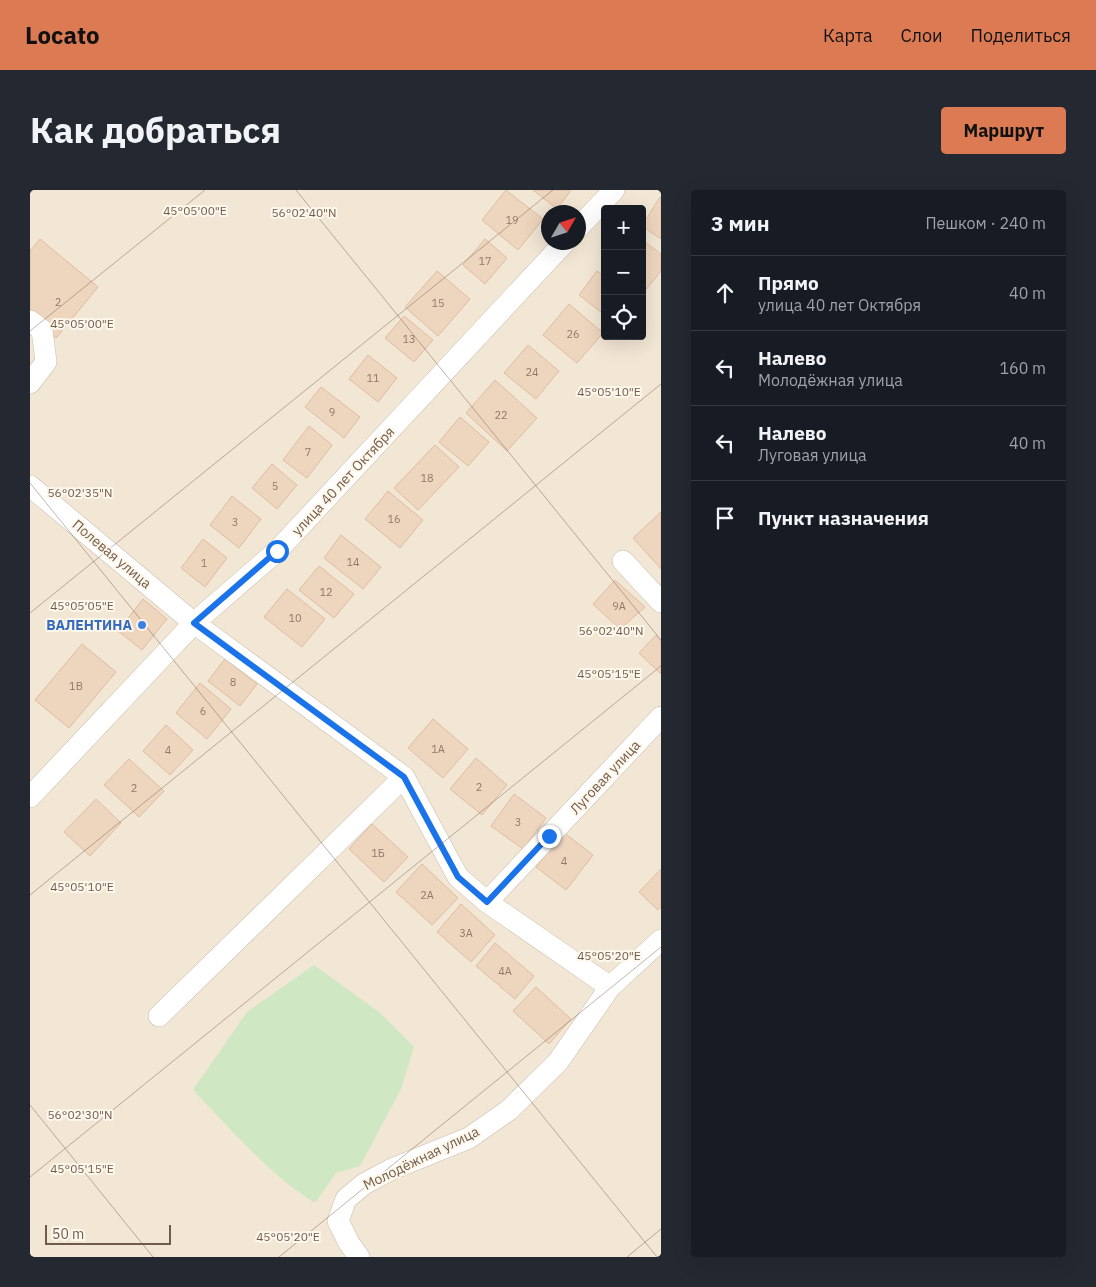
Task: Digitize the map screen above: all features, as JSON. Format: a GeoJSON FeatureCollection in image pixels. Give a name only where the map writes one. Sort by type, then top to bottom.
{"type":"FeatureCollection","features":[{"type":"Feature","properties":{"kind":"street"},"geometry":{"type":"LineString","coordinates":[[586,220],[614,190]]}},
{"type":"Feature","properties":{"kind":"street","name":"улица 40 лет Октября"},"geometry":{"type":"LineString","coordinates":[[30,797],[194,623],[277,551],[558,250]]}},
{"type":"Feature","properties":{"kind":"street"},"geometry":{"type":"LineString","coordinates":[[30,321],[42,330],[46,362],[30,383]]}},
{"type":"Feature","properties":{"kind":"street","name":"Полевая улица"},"geometry":{"type":"LineString","coordinates":[[30,486],[194,623]]}},
{"type":"Feature","properties":{"kind":"street"},"geometry":{"type":"LineString","coordinates":[[623,562],[661,602]]}},
{"type":"Feature","properties":{"kind":"street"},"geometry":{"type":"LineString","coordinates":[[194,623],[404,777],[458,877],[487,902],[610,987]]}},
{"type":"Feature","properties":{"kind":"street","name":"Луговая улица"},"geometry":{"type":"LineString","coordinates":[[487,902],[661,717]]}},
{"type":"Feature","properties":{"kind":"street"},"geometry":{"type":"LineString","coordinates":[[160,1016],[404,777]]}},
{"type":"Feature","properties":{"kind":"street","name":"Молодёжная улица"},"geometry":{"type":"LineString","coordinates":[[358,1257],[338,1221],[346,1199],[364,1184],[392,1169],[469,1138],[509,1110],[558,1062],[610,987],[661,940]]}},
{"type":"Feature","properties":{"kind":"shaded area"},"geometry":{"type":"Polygon","coordinates":[[[30,190],[661,190],[661,1257],[30,1257],[30,190]]]}},
{"type":"Feature","properties":{"kind":"green space"},"geometry":{"type":"Polygon","coordinates":[[[314,965],[379,1012],[414,1047],[401,1089],[360,1166],[336,1173],[315,1203],[281,1179],[193,1090],[247,1012],[314,965]]]}},
{"type":"Feature","properties":{"kind":"building"},"geometry":{"type":"Polygon","coordinates":[[[506,190],[541,217],[541,221],[518,250],[482,220],[506,190]]]}},
{"type":"Feature","properties":{"kind":"building"},"geometry":{"type":"Polygon","coordinates":[[[533,190],[571,190],[560,205],[552,205],[533,190]]]}},
{"type":"Feature","properties":{"kind":"building"},"geometry":{"type":"Polygon","coordinates":[[[661,197],[661,239],[646,229],[646,220],[661,197]]]}},
{"type":"Feature","properties":{"kind":"building"},"geometry":{"type":"Polygon","coordinates":[[[40,239],[98,287],[56,338],[30,316],[30,251],[40,239]]]}},
{"type":"Feature","properties":{"kind":"building"},"geometry":{"type":"Polygon","coordinates":[[[485,239],[507,258],[485,284],[463,265],[485,239]]]}},
{"type":"Feature","properties":{"kind":"building"},"geometry":{"type":"Polygon","coordinates":[[[646,243],[661,254],[661,271],[646,290],[646,243]]]}},
{"type":"Feature","properties":{"kind":"building"},"geometry":{"type":"Polygon","coordinates":[[[437,271],[470,299],[438,336],[405,307],[437,271]]]}},
{"type":"Feature","properties":{"kind":"building"},"geometry":{"type":"Polygon","coordinates":[[[597,271],[601,274],[601,312],[579,295],[597,271]]]}},
{"type":"Feature","properties":{"kind":"building"},"geometry":{"type":"Polygon","coordinates":[[[569,304],[601,331],[601,335],[577,363],[543,335],[569,304]]]}},
{"type":"Feature","properties":{"kind":"building"},"geometry":{"type":"Polygon","coordinates":[[[404,316],[433,340],[414,362],[385,338],[404,316]]]}},
{"type":"Feature","properties":{"kind":"building"},"geometry":{"type":"Polygon","coordinates":[[[528,345],[559,371],[536,399],[504,373],[528,345]]]}},
{"type":"Feature","properties":{"kind":"building"},"geometry":{"type":"Polygon","coordinates":[[[368,355],[397,378],[378,402],[349,379],[368,355]]]}},
{"type":"Feature","properties":{"kind":"building"},"geometry":{"type":"Polygon","coordinates":[[[495,380],[537,418],[507,451],[466,413],[495,380]]]}},
{"type":"Feature","properties":{"kind":"building"},"geometry":{"type":"Polygon","coordinates":[[[321,387],[360,417],[344,438],[305,407],[321,387]]]}},
{"type":"Feature","properties":{"kind":"building"},"geometry":{"type":"Polygon","coordinates":[[[460,417],[489,442],[468,466],[439,442],[460,417]]]}},
{"type":"Feature","properties":{"kind":"building"},"geometry":{"type":"Polygon","coordinates":[[[309,426],[332,445],[307,478],[283,460],[309,426]]]}},
{"type":"Feature","properties":{"kind":"building"},"geometry":{"type":"Polygon","coordinates":[[[435,445],[459,467],[418,510],[394,488],[435,445]]]}},
{"type":"Feature","properties":{"kind":"building"},"geometry":{"type":"Polygon","coordinates":[[[272,464],[297,485],[277,509],[252,488],[272,464]]]}},
{"type":"Feature","properties":{"kind":"building"},"geometry":{"type":"Polygon","coordinates":[[[388,491],[423,520],[400,548],[365,519],[388,491]]]}},
{"type":"Feature","properties":{"kind":"building"},"geometry":{"type":"Polygon","coordinates":[[[232,496],[261,519],[239,548],[210,525],[232,496]]]}},
{"type":"Feature","properties":{"kind":"building"},"geometry":{"type":"Polygon","coordinates":[[[661,512],[661,569],[633,538],[661,512]]]}},
{"type":"Feature","properties":{"kind":"building"},"geometry":{"type":"Polygon","coordinates":[[[341,535],[381,567],[363,589],[324,558],[341,535]]]}},
{"type":"Feature","properties":{"kind":"building"},"geometry":{"type":"Polygon","coordinates":[[[203,539],[227,558],[205,587],[181,568],[203,539]]]}},
{"type":"Feature","properties":{"kind":"building"},"geometry":{"type":"Polygon","coordinates":[[[319,566],[354,594],[334,618],[299,590],[319,566]]]}},
{"type":"Feature","properties":{"kind":"building"},"geometry":{"type":"Polygon","coordinates":[[[615,580],[645,607],[620,629],[593,604],[615,580]]]}},
{"type":"Feature","properties":{"kind":"building"},"geometry":{"type":"Polygon","coordinates":[[[287,589],[325,619],[302,647],[264,617],[287,589]]]}},
{"type":"Feature","properties":{"kind":"building","name":"ВАЛЕНТИНА"},"geometry":{"type":"Polygon","coordinates":[[[143,599],[167,619],[142,650],[118,631],[143,599]]]}},
{"type":"Feature","properties":{"kind":"building"},"geometry":{"type":"Polygon","coordinates":[[[656,635],[661,641],[661,674],[639,653],[656,635]]]}},
{"type":"Feature","properties":{"kind":"building"},"geometry":{"type":"Polygon","coordinates":[[[82,644],[116,672],[69,728],[35,700],[82,644]]]}},
{"type":"Feature","properties":{"kind":"building"},"geometry":{"type":"Polygon","coordinates":[[[225,659],[257,684],[240,706],[208,681],[225,659]]]}},
{"type":"Feature","properties":{"kind":"building"},"geometry":{"type":"Polygon","coordinates":[[[200,683],[231,709],[207,739],[176,713],[200,683]]]}},
{"type":"Feature","properties":{"kind":"building"},"geometry":{"type":"Polygon","coordinates":[[[433,719],[468,749],[443,778],[408,748],[433,719]]]}},
{"type":"Feature","properties":{"kind":"building"},"geometry":{"type":"Polygon","coordinates":[[[166,725],[193,750],[170,775],[143,751],[166,725]]]}},
{"type":"Feature","properties":{"kind":"building"},"geometry":{"type":"Polygon","coordinates":[[[476,758],[507,785],[482,815],[450,789],[476,758]]]}},
{"type":"Feature","properties":{"kind":"building"},"geometry":{"type":"Polygon","coordinates":[[[129,759],[164,791],[139,817],[104,785],[129,759]]]}},
{"type":"Feature","properties":{"kind":"building"},"geometry":{"type":"Polygon","coordinates":[[[514,794],[546,818],[523,849],[491,826],[514,794]]]}},
{"type":"Feature","properties":{"kind":"building"},"geometry":{"type":"Polygon","coordinates":[[[96,799],[121,823],[90,856],[64,832],[96,799]]]}},
{"type":"Feature","properties":{"kind":"building"},"geometry":{"type":"Polygon","coordinates":[[[372,824],[408,857],[384,882],[349,849],[372,824]]]}},
{"type":"Feature","properties":{"kind":"building"},"geometry":{"type":"Polygon","coordinates":[[[563,832],[593,855],[566,890],[536,867],[563,832]]]}},
{"type":"Feature","properties":{"kind":"building"},"geometry":{"type":"Polygon","coordinates":[[[422,864],[458,898],[432,925],[396,892],[422,864]]]}},
{"type":"Feature","properties":{"kind":"building"},"geometry":{"type":"Polygon","coordinates":[[[661,869],[661,907],[658,910],[639,892],[661,869]]]}},
{"type":"Feature","properties":{"kind":"building"},"geometry":{"type":"Polygon","coordinates":[[[461,904],[495,935],[471,962],[437,932],[461,904]]]}},
{"type":"Feature","properties":{"kind":"building"},"geometry":{"type":"Polygon","coordinates":[[[495,943],[534,976],[515,999],[476,966],[495,943]]]}},
{"type":"Feature","properties":{"kind":"building"},"geometry":{"type":"Polygon","coordinates":[[[536,987],[571,1019],[549,1044],[513,1011],[536,987]]]}},
{"type":"Feature","properties":{"kind":"place","name":"ВАЛЕНТИНА"},"geometry":{"type":"Point","coordinates":[142,625]}},
{"type":"Feature","properties":{"kind":"route"},"geometry":{"type":"LineString","coordinates":[[277,551],[194,623],[404,777],[458,877],[487,902],[549,836]]}}]}
